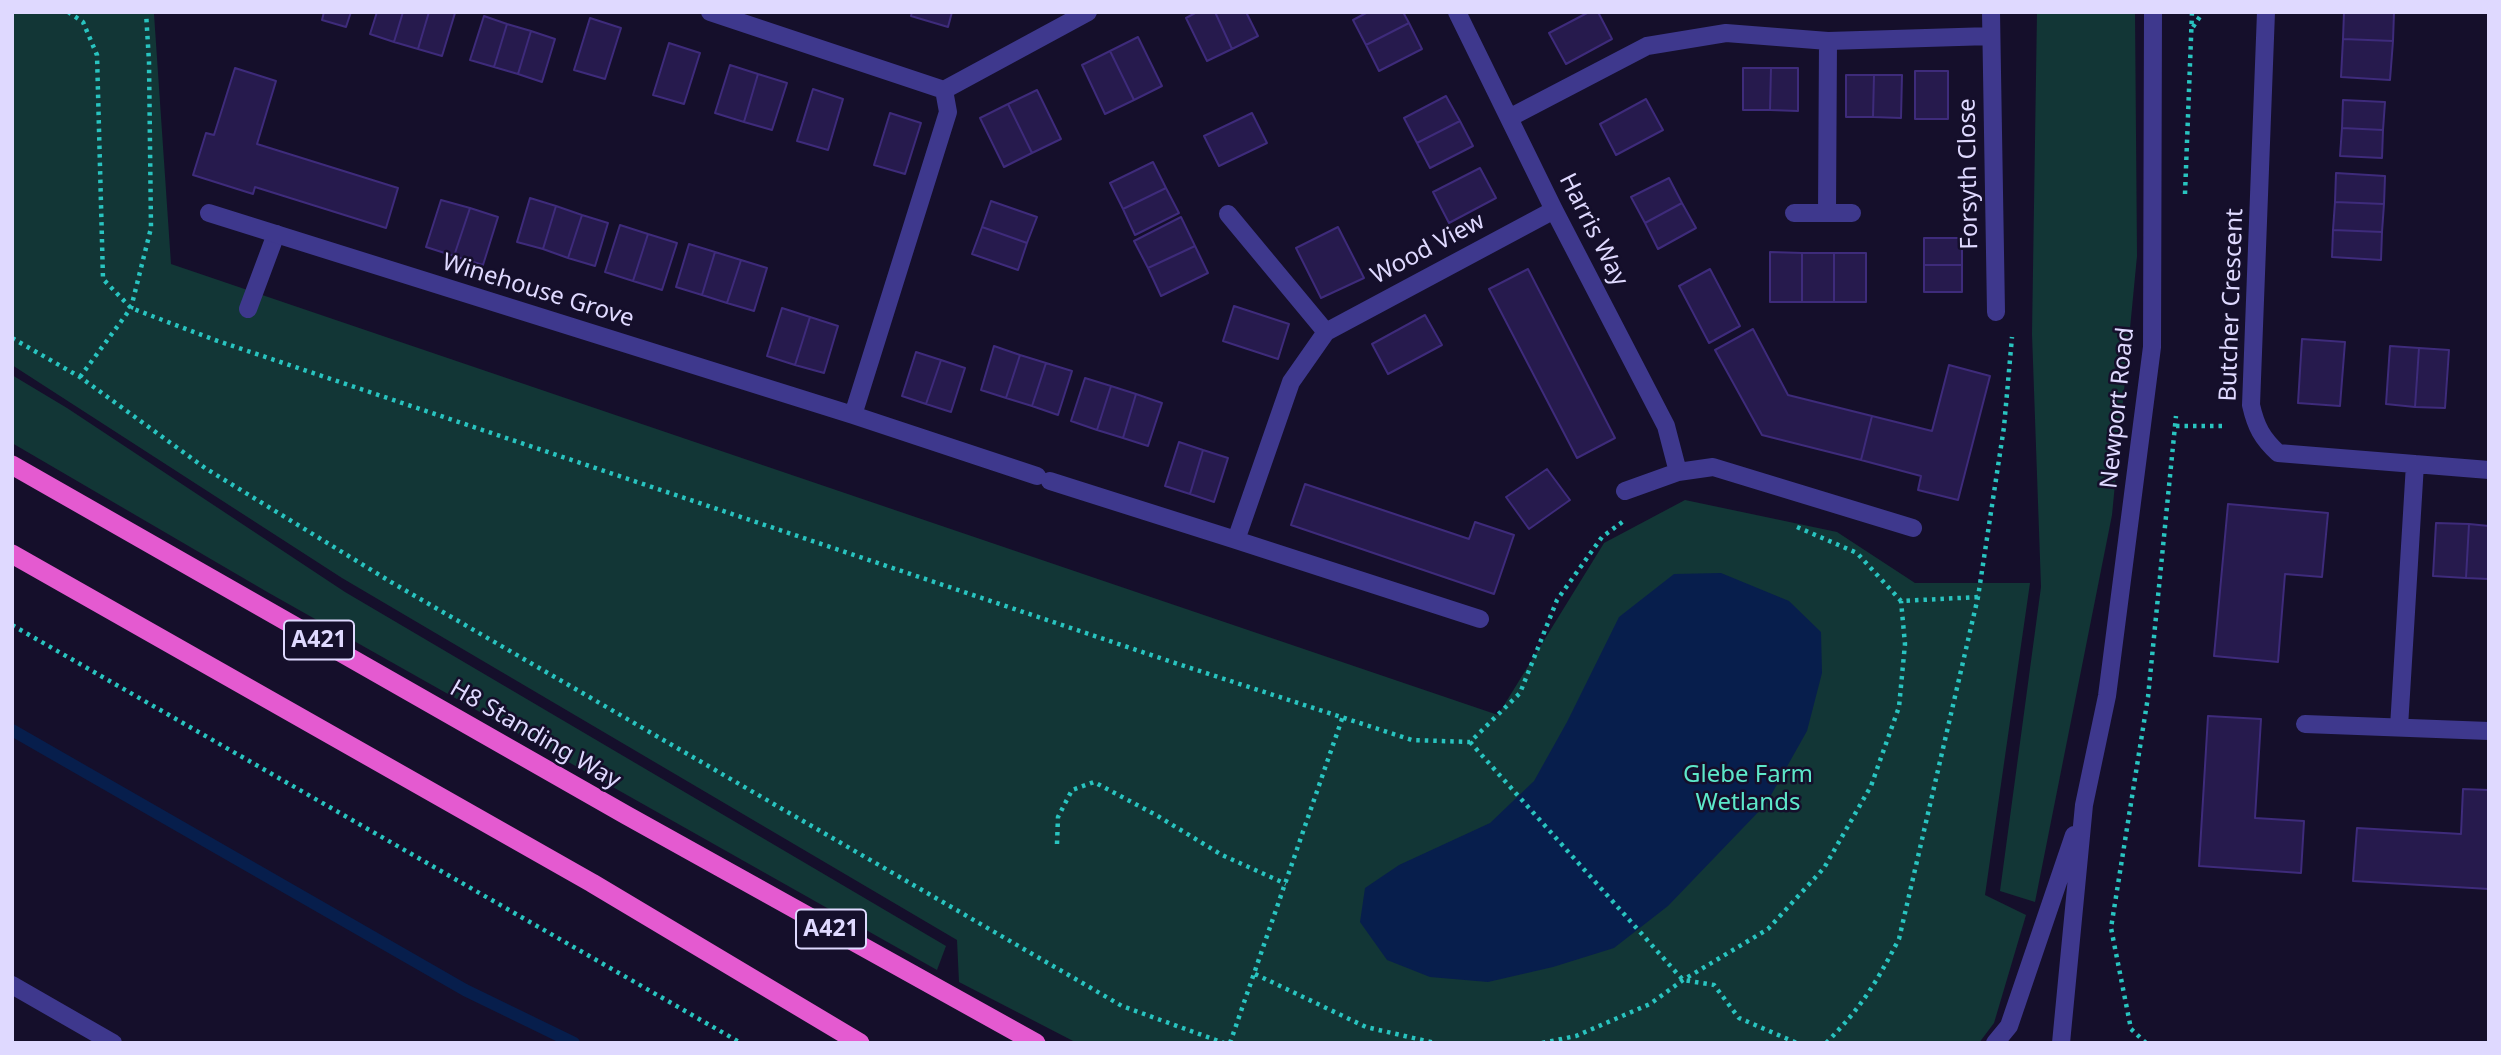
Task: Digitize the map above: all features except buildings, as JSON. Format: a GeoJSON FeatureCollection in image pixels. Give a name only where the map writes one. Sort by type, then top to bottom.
{"type":"FeatureCollection","features":[{"type":"Feature","properties":{"kind":"highway","name":"H8 Standing Way"},"geometry":{"type":"LineString","coordinates":[[12,465],[625,815],[1036,1043]]}},
{"type":"Feature","properties":{"kind":"highway"},"geometry":{"type":"LineString","coordinates":[[12,554],[592,883],[860,1043]]}},
{"type":"Feature","properties":{"kind":"street"},"geometry":{"type":"LineString","coordinates":[[710,12],[764,20],[944,90],[1088,12]]}},
{"type":"Feature","properties":{"kind":"street","name":"Harris Way"},"geometry":{"type":"LineString","coordinates":[[1457,12],[1554,210],[1666,426],[1678,471]]}},
{"type":"Feature","properties":{"kind":"street","name":"Forsyth Close"},"geometry":{"type":"LineString","coordinates":[[1991,12],[1996,312]]}},
{"type":"Feature","properties":{"kind":"street","name":"Newport Road"},"geometry":{"type":"LineString","coordinates":[[2061,1043],[2084,805],[2107,696],[2152,346],[2153,12]]}},
{"type":"Feature","properties":{"kind":"street","name":"Butcher Crescent"},"geometry":{"type":"LineString","coordinates":[[2266,12],[2251,405],[2255,425],[2262,438],[2278,453],[2489,470]]}},
{"type":"Feature","properties":{"kind":"street"},"geometry":{"type":"LineString","coordinates":[[1509,118],[1647,46],[1726,33],[1828,41],[1991,36]]}},
{"type":"Feature","properties":{"kind":"street"},"geometry":{"type":"LineString","coordinates":[[1827,213],[1828,41]]}},
{"type":"Feature","properties":{"kind":"street"},"geometry":{"type":"LineString","coordinates":[[853,415],[948,112],[944,90]]}},
{"type":"Feature","properties":{"kind":"street","name":"Wood View"},"geometry":{"type":"LineString","coordinates":[[1236,540],[1291,382],[1326,332],[1554,210]]}},
{"type":"Feature","properties":{"kind":"street","name":"Winehouse Grove"},"geometry":{"type":"LineString","coordinates":[[209,213],[853,415],[1236,540]]}},
{"type":"Feature","properties":{"kind":"street"},"geometry":{"type":"LineString","coordinates":[[1794,213],[1853,213]]}},
{"type":"Feature","properties":{"kind":"street"},"geometry":{"type":"LineString","coordinates":[[1228,214],[1326,332]]}},
{"type":"Feature","properties":{"kind":"street"},"geometry":{"type":"LineString","coordinates":[[248,309],[276,233]]}},
{"type":"Feature","properties":{"kind":"street"},"geometry":{"type":"LineString","coordinates":[[2399,727],[2415,464]]}},
{"type":"Feature","properties":{"kind":"street"},"geometry":{"type":"LineString","coordinates":[[1625,491],[1678,471],[1713,467],[1913,528]]}},
{"type":"Feature","properties":{"kind":"street"},"geometry":{"type":"LineString","coordinates":[[1236,540],[1480,619]]}},
{"type":"Feature","properties":{"kind":"street"},"geometry":{"type":"LineString","coordinates":[[2305,724],[2489,731]]}},
{"type":"Feature","properties":{"kind":"street","name":"Newport Road"},"geometry":{"type":"LineString","coordinates":[[1995,1043],[2009,1027],[2084,805]]}},
{"type":"Feature","properties":{"kind":"street"},"geometry":{"type":"LineString","coordinates":[[12,985],[113,1043]]}},
{"type":"Feature","properties":{"kind":"path"},"geometry":{"type":"LineString","coordinates":[[68,12],[83,22],[97,55],[103,279],[131,308],[241,349],[1412,740],[1470,742],[1683,980],[1714,985],[1740,1018],[1797,1043]]}},
{"type":"Feature","properties":{"kind":"path"},"geometry":{"type":"LineString","coordinates":[[80,377],[131,308],[151,228],[146,12]]}},
{"type":"Feature","properties":{"kind":"path"},"geometry":{"type":"LineString","coordinates":[[2192,27],[2203,12]]}},
{"type":"Feature","properties":{"kind":"path"},"geometry":{"type":"LineString","coordinates":[[1826,1043],[1853,1017],[1872,990],[1899,939],[1978,597],[2004,427],[2012,330]]}},
{"type":"Feature","properties":{"kind":"path"},"geometry":{"type":"LineString","coordinates":[[12,338],[80,377],[205,468],[391,582],[1122,1006],[1227,1043],[1255,974],[1343,716]]}},
{"type":"Feature","properties":{"kind":"path"},"geometry":{"type":"LineString","coordinates":[[2176,426],[2255,425]]}},
{"type":"Feature","properties":{"kind":"path"},"geometry":{"type":"LineString","coordinates":[[1470,742],[1520,693],[1557,600],[1602,537],[1630,516]]}},
{"type":"Feature","properties":{"kind":"path"},"geometry":{"type":"LineString","coordinates":[[1542,1043],[1576,1036],[1650,1004],[1683,980],[1768,929],[1824,868],[1871,786],[1899,707],[1905,644],[1901,601],[1857,553],[1790,524]]}},
{"type":"Feature","properties":{"kind":"path"},"geometry":{"type":"LineString","coordinates":[[1901,601],[1978,597]]}},
{"type":"Feature","properties":{"kind":"path"},"geometry":{"type":"LineString","coordinates":[[12,625],[741,1043]]}},
{"type":"Feature","properties":{"kind":"path"},"geometry":{"type":"LineString","coordinates":[[1057,844],[1058,817],[1072,790],[1094,782],[1222,855],[1286,884]]}},
{"type":"Feature","properties":{"kind":"path"},"geometry":{"type":"LineString","coordinates":[[1255,974],[1366,1027],[1435,1043]]}},
{"type":"Feature","properties":{"kind":"green space","name":"Glebe Farm Wetlands"},"geometry":{"type":"Polygon","coordinates":[[[12,12],[154,14],[171,264],[1498,715],[1604,543],[1685,500],[1837,532],[1915,583],[2030,583],[1985,895],[2026,915],[1994,1023],[1979,1043],[1077,1043],[959,982],[957,940],[342,578],[12,365],[12,12]]]}},
{"type":"Feature","properties":{"kind":"green space"},"geometry":{"type":"Polygon","coordinates":[[[2037,12],[2135,12],[2137,256],[2112,515],[2035,902],[2000,891],[2041,587],[2032,334],[2037,12]]]}},
{"type":"Feature","properties":{"kind":"green space"},"geometry":{"type":"Polygon","coordinates":[[[12,375],[67,408],[345,592],[946,946],[937,970],[269,593],[12,443],[12,375]]]}},
{"type":"Feature","properties":{"kind":"water"},"geometry":{"type":"Polygon","coordinates":[[[1721,573],[1789,601],[1821,632],[1822,673],[1807,731],[1766,804],[1668,906],[1614,948],[1553,967],[1488,982],[1430,977],[1387,960],[1360,922],[1365,888],[1399,865],[1490,823],[1534,781],[1567,722],[1619,617],[1674,574],[1721,573]]]}},
{"type":"Feature","properties":{"kind":"waterway"},"geometry":{"type":"LineString","coordinates":[[12,730],[465,990],[574,1043]]}}]}
